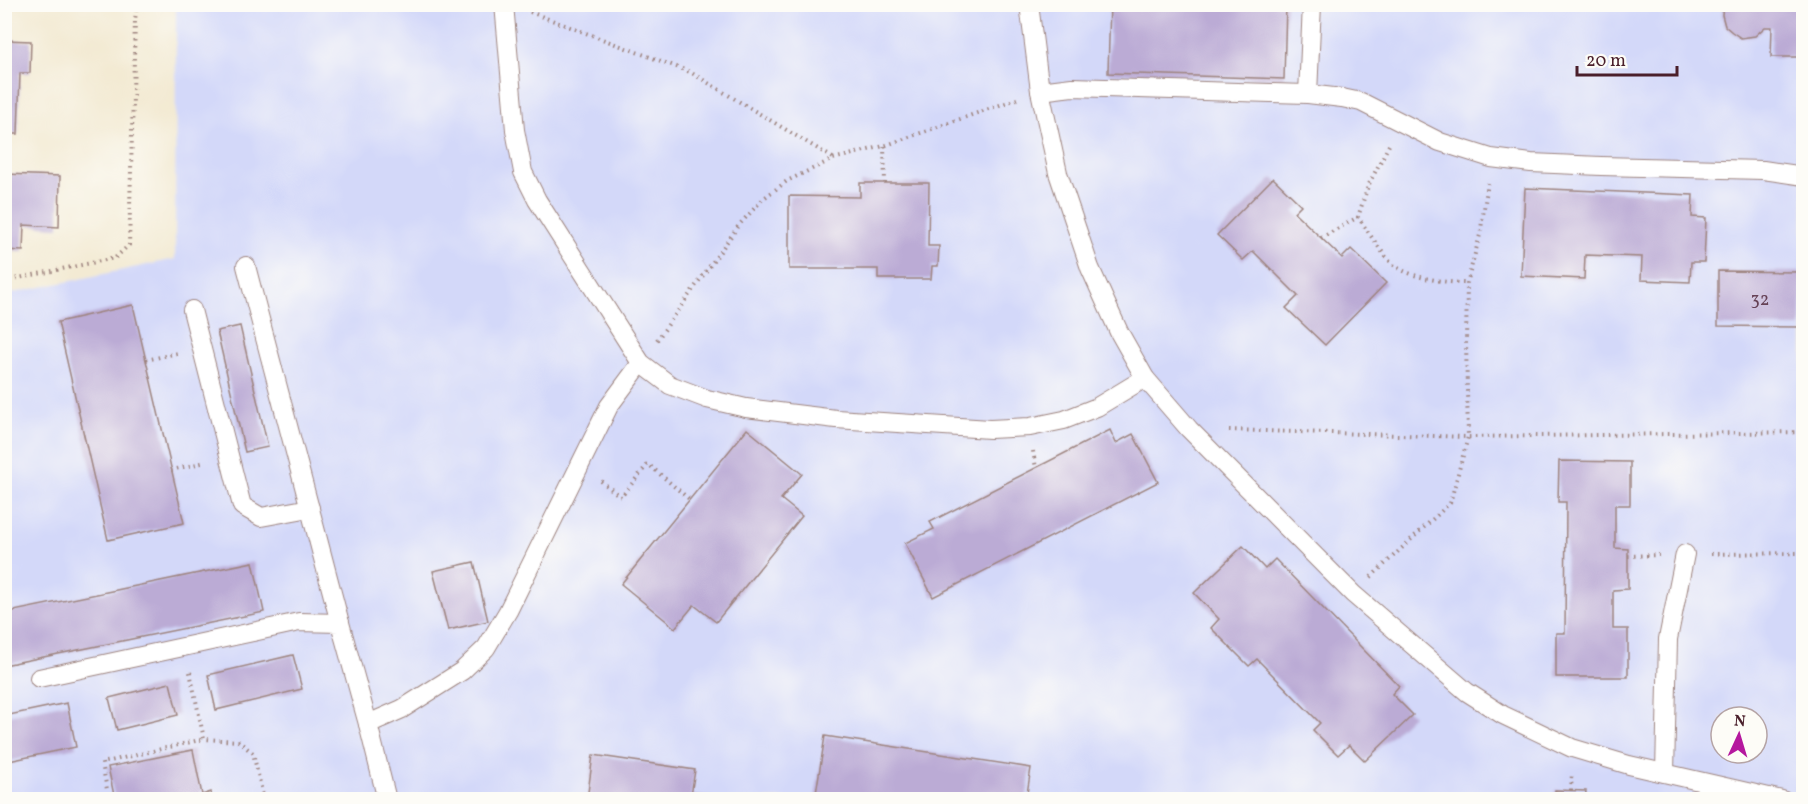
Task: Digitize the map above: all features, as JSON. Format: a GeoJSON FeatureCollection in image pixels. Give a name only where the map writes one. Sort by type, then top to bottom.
{"type":"FeatureCollection","features":[{"type":"Feature","properties":{"kind":"lane"},"geometry":{"type":"LineString","coordinates":[[504,4],[516,130],[523,172],[537,200],[641,363],[670,385],[707,399],[746,408],[836,419],[990,429],[1029,427],[1064,420],[1097,407],[1145,378]]}},
{"type":"Feature","properties":{"kind":"lane"},"geometry":{"type":"LineString","coordinates":[[1029,4],[1040,91],[1058,173],[1090,268],[1119,332],[1145,378],[1189,429],[1353,594],[1467,692],[1503,715],[1572,748],[1754,797],[1782,800]]}},
{"type":"Feature","properties":{"kind":"lane"},"geometry":{"type":"LineString","coordinates":[[1308,94],[1312,4]]}},
{"type":"Feature","properties":{"kind":"lane"},"geometry":{"type":"LineString","coordinates":[[1040,91],[1072,87],[1308,94],[1361,102],[1440,142],[1491,158],[1531,163],[1763,170],[1803,176]]}},
{"type":"Feature","properties":{"kind":"lane"},"geometry":{"type":"LineString","coordinates":[[246,266],[387,800]]}},
{"type":"Feature","properties":{"kind":"lane"},"geometry":{"type":"LineString","coordinates":[[192,310],[242,506],[261,518],[310,508]]}},
{"type":"Feature","properties":{"kind":"lane"},"geometry":{"type":"LineString","coordinates":[[368,724],[402,709],[462,671],[486,648],[508,611],[609,406],[641,363]]}},
{"type":"Feature","properties":{"kind":"lane"},"geometry":{"type":"LineString","coordinates":[[1665,773],[1668,639],[1685,554]]}},
{"type":"Feature","properties":{"kind":"lane"},"geometry":{"type":"LineString","coordinates":[[39,678],[299,622],[340,623]]}},
{"type":"Feature","properties":{"kind":"path"},"geometry":{"type":"LineString","coordinates":[[4,281],[115,258],[129,245],[137,4]]}},
{"type":"Feature","properties":{"kind":"path"},"geometry":{"type":"LineString","coordinates":[[523,9],[690,72],[833,159]]}},
{"type":"Feature","properties":{"kind":"path"},"geometry":{"type":"LineString","coordinates":[[641,363],[739,225],[764,198],[787,181],[833,159],[884,146],[1040,91]]}},
{"type":"Feature","properties":{"kind":"path"},"geometry":{"type":"LineString","coordinates":[[1321,238],[1358,217],[1368,186],[1401,123]]}},
{"type":"Feature","properties":{"kind":"path"},"geometry":{"type":"LineString","coordinates":[[884,146],[885,183]]}},
{"type":"Feature","properties":{"kind":"path"},"geometry":{"type":"LineString","coordinates":[[1353,594],[1450,503],[1468,437],[1467,283],[1480,236],[1491,158]]}},
{"type":"Feature","properties":{"kind":"path"},"geometry":{"type":"LineString","coordinates":[[1358,217],[1393,265],[1447,283],[1467,283]]}},
{"type":"Feature","properties":{"kind":"path"},"geometry":{"type":"LineString","coordinates":[[1189,429],[1468,437],[1803,432]]}},
{"type":"Feature","properties":{"kind":"path"},"geometry":{"type":"LineString","coordinates":[[171,470],[230,457]]}},
{"type":"Feature","properties":{"kind":"path"},"geometry":{"type":"LineString","coordinates":[[580,463],[621,496],[648,464],[689,499]]}},
{"type":"Feature","properties":{"kind":"path"},"geometry":{"type":"LineString","coordinates":[[1685,554],[1803,553]]}},
{"type":"Feature","properties":{"kind":"path"},"geometry":{"type":"LineString","coordinates":[[185,646],[204,739]]}},
{"type":"Feature","properties":{"kind":"path"},"geometry":{"type":"LineString","coordinates":[[109,800],[102,763],[204,739],[238,741],[253,753],[264,800]]}},
{"type":"Feature","properties":{"kind":"shaded area"},"geometry":{"type":"Polygon","coordinates":[[[176,5],[1803,5],[1803,799],[5,799],[4,295],[175,259],[176,5]]]}},
{"type":"Feature","properties":{"kind":"building"},"geometry":{"type":"Polygon","coordinates":[[[1110,4],[1286,4],[1284,79],[1108,73],[1110,4]]]}},
{"type":"Feature","properties":{"kind":"building"},"geometry":{"type":"Polygon","coordinates":[[[1723,4],[1804,4],[1804,57],[1771,57],[1772,27],[1765,27],[1755,36],[1741,38],[1725,26],[1722,15],[1723,4]]]}},
{"type":"Feature","properties":{"kind":"building"},"geometry":{"type":"Polygon","coordinates":[[[4,40],[31,41],[30,73],[20,73],[18,134],[4,134],[4,40]]]}},
{"type":"Feature","properties":{"kind":"building"},"geometry":{"type":"Polygon","coordinates":[[[4,174],[60,176],[59,227],[24,225],[23,251],[4,250],[4,174]]]}},
{"type":"Feature","properties":{"kind":"building"},"geometry":{"type":"Polygon","coordinates":[[[1273,178],[1301,205],[1294,212],[1342,258],[1351,249],[1386,283],[1325,345],[1286,308],[1298,296],[1253,251],[1243,260],[1217,235],[1273,178]]]}},
{"type":"Feature","properties":{"kind":"building"},"geometry":{"type":"Polygon","coordinates":[[[860,183],[929,183],[928,246],[939,246],[938,266],[932,266],[931,279],[878,279],[878,269],[789,269],[789,196],[860,197],[860,183]]]}},
{"type":"Feature","properties":{"kind":"building"},"geometry":{"type":"Polygon","coordinates":[[[1525,188],[1693,195],[1692,217],[1706,218],[1704,262],[1691,262],[1690,282],[1641,280],[1642,257],[1585,255],[1584,279],[1521,276],[1525,188]]]}},
{"type":"Feature","properties":{"kind":"building"},"geometry":{"type":"Polygon","coordinates":[[[1718,271],[1802,272],[1801,327],[1718,326],[1718,271]]]}},
{"type":"Feature","properties":{"kind":"building"},"geometry":{"type":"Polygon","coordinates":[[[133,305],[184,523],[108,540],[58,322],[133,305]]]}},
{"type":"Feature","properties":{"kind":"building"},"geometry":{"type":"Polygon","coordinates":[[[240,326],[268,447],[245,452],[217,331],[240,326]]]}},
{"type":"Feature","properties":{"kind":"building"},"geometry":{"type":"Polygon","coordinates":[[[747,429],[802,474],[781,499],[802,516],[716,622],[694,605],[675,628],[621,584],[747,429]]]}},
{"type":"Feature","properties":{"kind":"building"},"geometry":{"type":"Polygon","coordinates":[[[1110,430],[1116,443],[1133,434],[1158,482],[933,597],[905,543],[934,529],[930,522],[1110,430]]]}},
{"type":"Feature","properties":{"kind":"building"},"geometry":{"type":"Polygon","coordinates":[[[1559,461],[1630,462],[1630,505],[1615,505],[1615,548],[1628,549],[1628,589],[1613,590],[1613,629],[1628,629],[1628,677],[1556,677],[1556,633],[1565,633],[1566,502],[1558,502],[1559,461]]]}},
{"type":"Feature","properties":{"kind":"building"},"geometry":{"type":"Polygon","coordinates":[[[1243,546],[1265,569],[1275,559],[1399,686],[1392,694],[1413,715],[1365,761],[1349,745],[1338,755],[1313,730],[1320,723],[1257,659],[1249,666],[1211,628],[1219,619],[1194,593],[1243,546]]]}},
{"type":"Feature","properties":{"kind":"building"},"geometry":{"type":"Polygon","coordinates":[[[253,562],[264,612],[4,665],[4,613],[253,562]]]}},
{"type":"Feature","properties":{"kind":"building"},"geometry":{"type":"Polygon","coordinates":[[[474,562],[488,621],[448,630],[433,571],[474,562]]]}},
{"type":"Feature","properties":{"kind":"building"},"geometry":{"type":"Polygon","coordinates":[[[293,655],[302,689],[216,710],[208,675],[293,655]]]}},
{"type":"Feature","properties":{"kind":"building"},"geometry":{"type":"Polygon","coordinates":[[[170,683],[178,715],[117,730],[109,698],[170,683]]]}},
{"type":"Feature","properties":{"kind":"building"},"geometry":{"type":"Polygon","coordinates":[[[67,703],[76,747],[4,762],[4,716],[67,703]]]}},
{"type":"Feature","properties":{"kind":"building"},"geometry":{"type":"Polygon","coordinates":[[[825,736],[1031,768],[1026,800],[815,800],[825,736]]]}},
{"type":"Feature","properties":{"kind":"building"},"geometry":{"type":"Polygon","coordinates":[[[193,750],[202,795],[211,792],[212,800],[115,800],[108,767],[193,750]]]}},
{"type":"Feature","properties":{"kind":"building"},"geometry":{"type":"Polygon","coordinates":[[[593,755],[695,770],[691,795],[715,798],[715,800],[587,800],[593,755]]]}},
{"type":"Feature","properties":{"kind":"building"},"geometry":{"type":"Polygon","coordinates":[[[1555,790],[1586,791],[1585,800],[1555,800],[1555,790]]]}}]}
